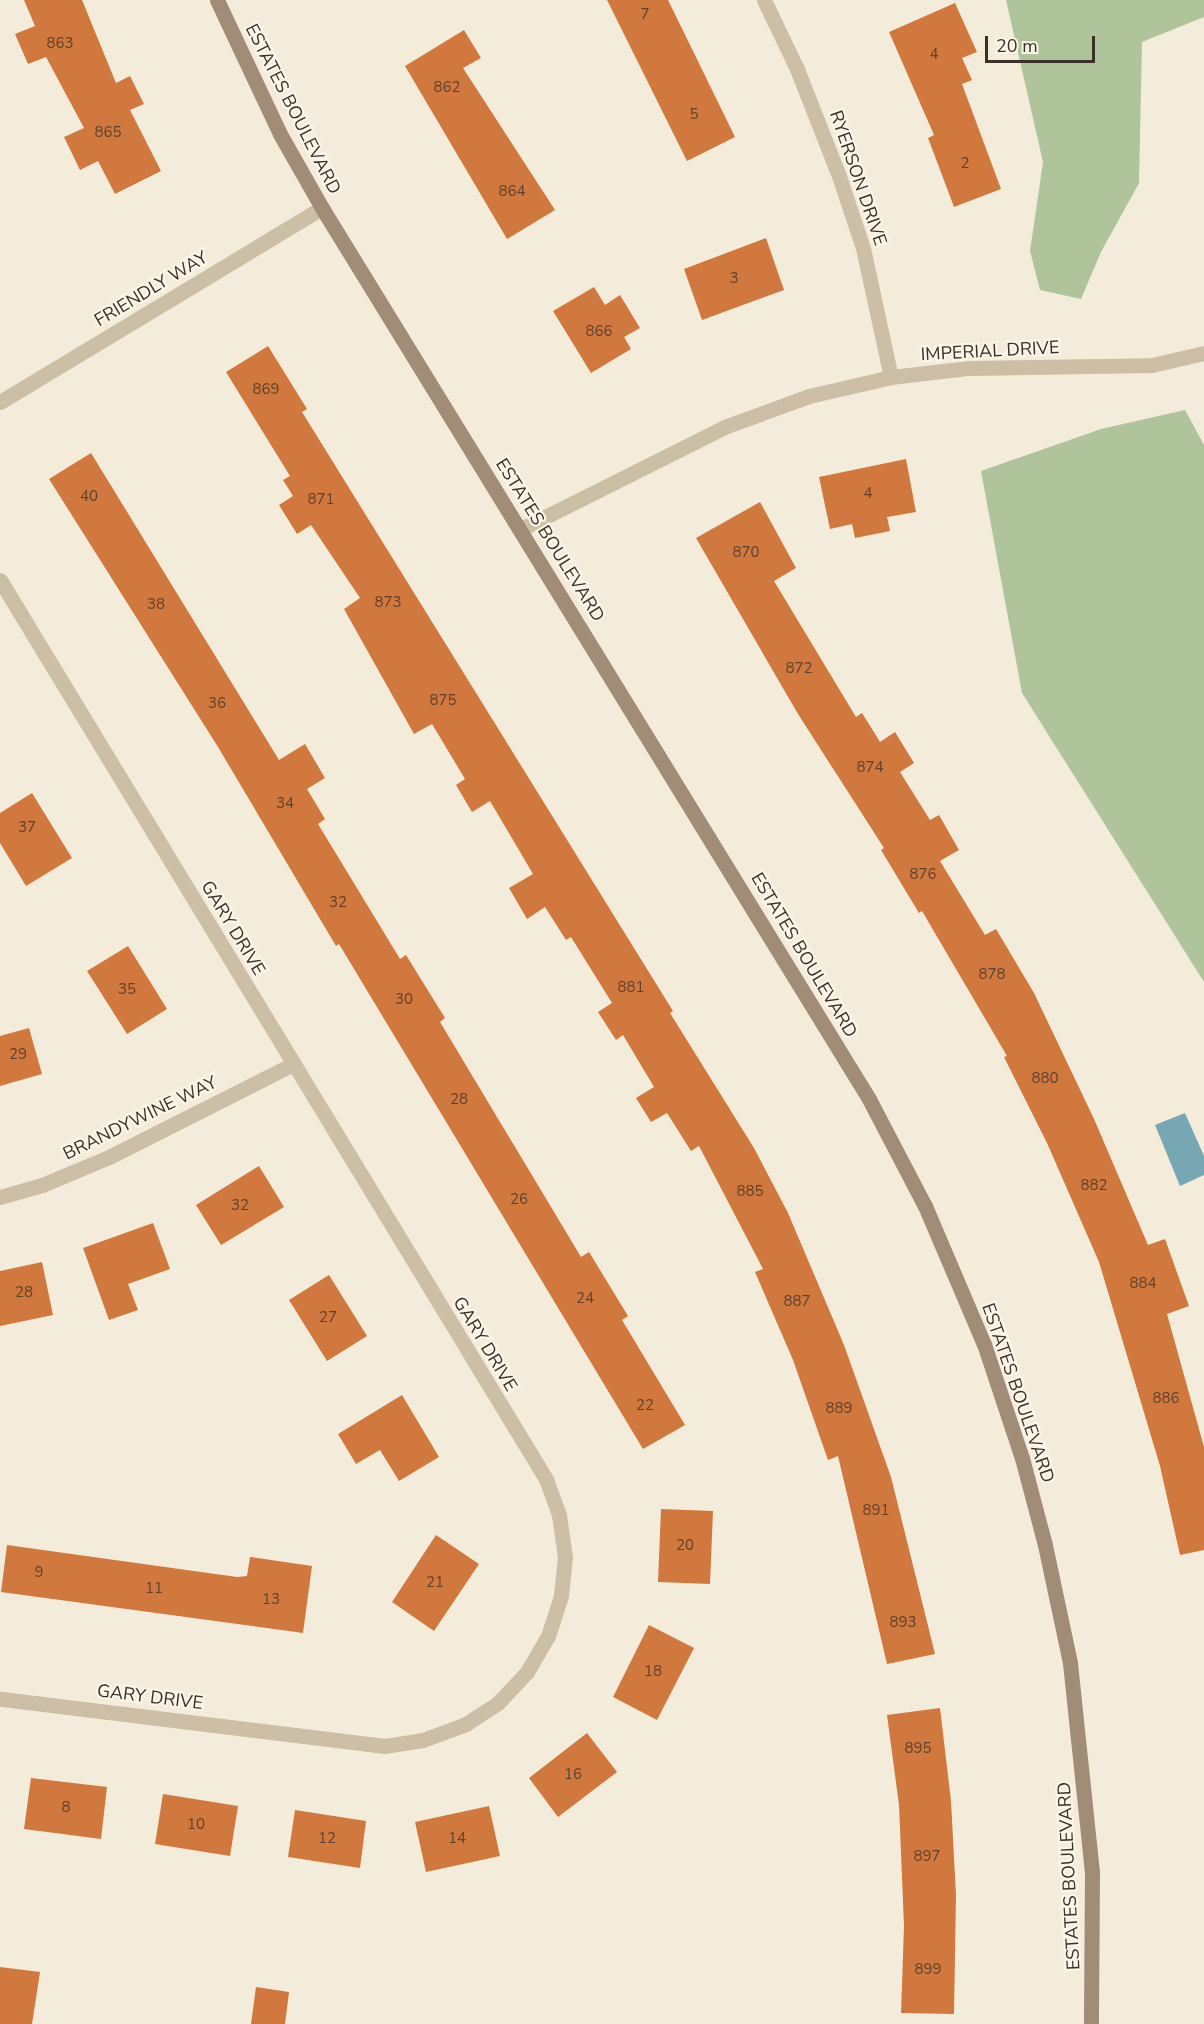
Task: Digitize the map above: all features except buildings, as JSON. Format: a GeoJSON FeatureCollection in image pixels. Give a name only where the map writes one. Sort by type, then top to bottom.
{"type":"FeatureCollection","features":[{"type":"Feature","properties":{"kind":"street","name":"ESTATES BOULEVARD"},"geometry":{"type":"LineString","coordinates":[[217,0],[280,134],[322,208],[869,1100],[925,1206],[984,1344],[1046,1545],[1070,1663],[1092,1872],[1091,2024]]}},
{"type":"Feature","properties":{"kind":"street","name":"RYERSON DRIVE"},"geometry":{"type":"LineString","coordinates":[[764,0],[797,69],[839,176],[863,248],[891,377]]}},
{"type":"Feature","properties":{"kind":"street","name":"FRIENDLY WAY"},"geometry":{"type":"LineString","coordinates":[[0,402],[322,208]]}},
{"type":"Feature","properties":{"kind":"street","name":"IMPERIAL DRIVE"},"geometry":{"type":"LineString","coordinates":[[520,529],[727,426],[809,396],[891,377],[969,368],[1152,365],[1204,353]]}},
{"type":"Feature","properties":{"kind":"street","name":"GARY DRIVE"},"geometry":{"type":"LineString","coordinates":[[0,580],[546,1479],[560,1515],[565,1557],[561,1596],[548,1636],[527,1672],[498,1703],[466,1724],[423,1740],[384,1746],[0,1699]]}},
{"type":"Feature","properties":{"kind":"street","name":"BRANDYWINE WAY"},"geometry":{"type":"LineString","coordinates":[[0,1197],[42,1185],[109,1157],[293,1064]]}},
{"type":"Feature","properties":{"kind":"green space"},"geometry":{"type":"Polygon","coordinates":[[[1006,0],[1204,0],[1204,17],[1142,42],[1139,183],[1101,252],[1081,299],[1040,290],[1030,251],[1043,162],[1006,0]]]}},
{"type":"Feature","properties":{"kind":"green space"},"geometry":{"type":"Polygon","coordinates":[[[1185,410],[1204,445],[1204,982],[1022,693],[981,471],[1101,429],[1185,410]]]}},
{"type":"Feature","properties":{"kind":"water"},"geometry":{"type":"Polygon","coordinates":[[[1185,1113],[1204,1156],[1204,1175],[1180,1186],[1155,1125],[1185,1113]]]}}]}
